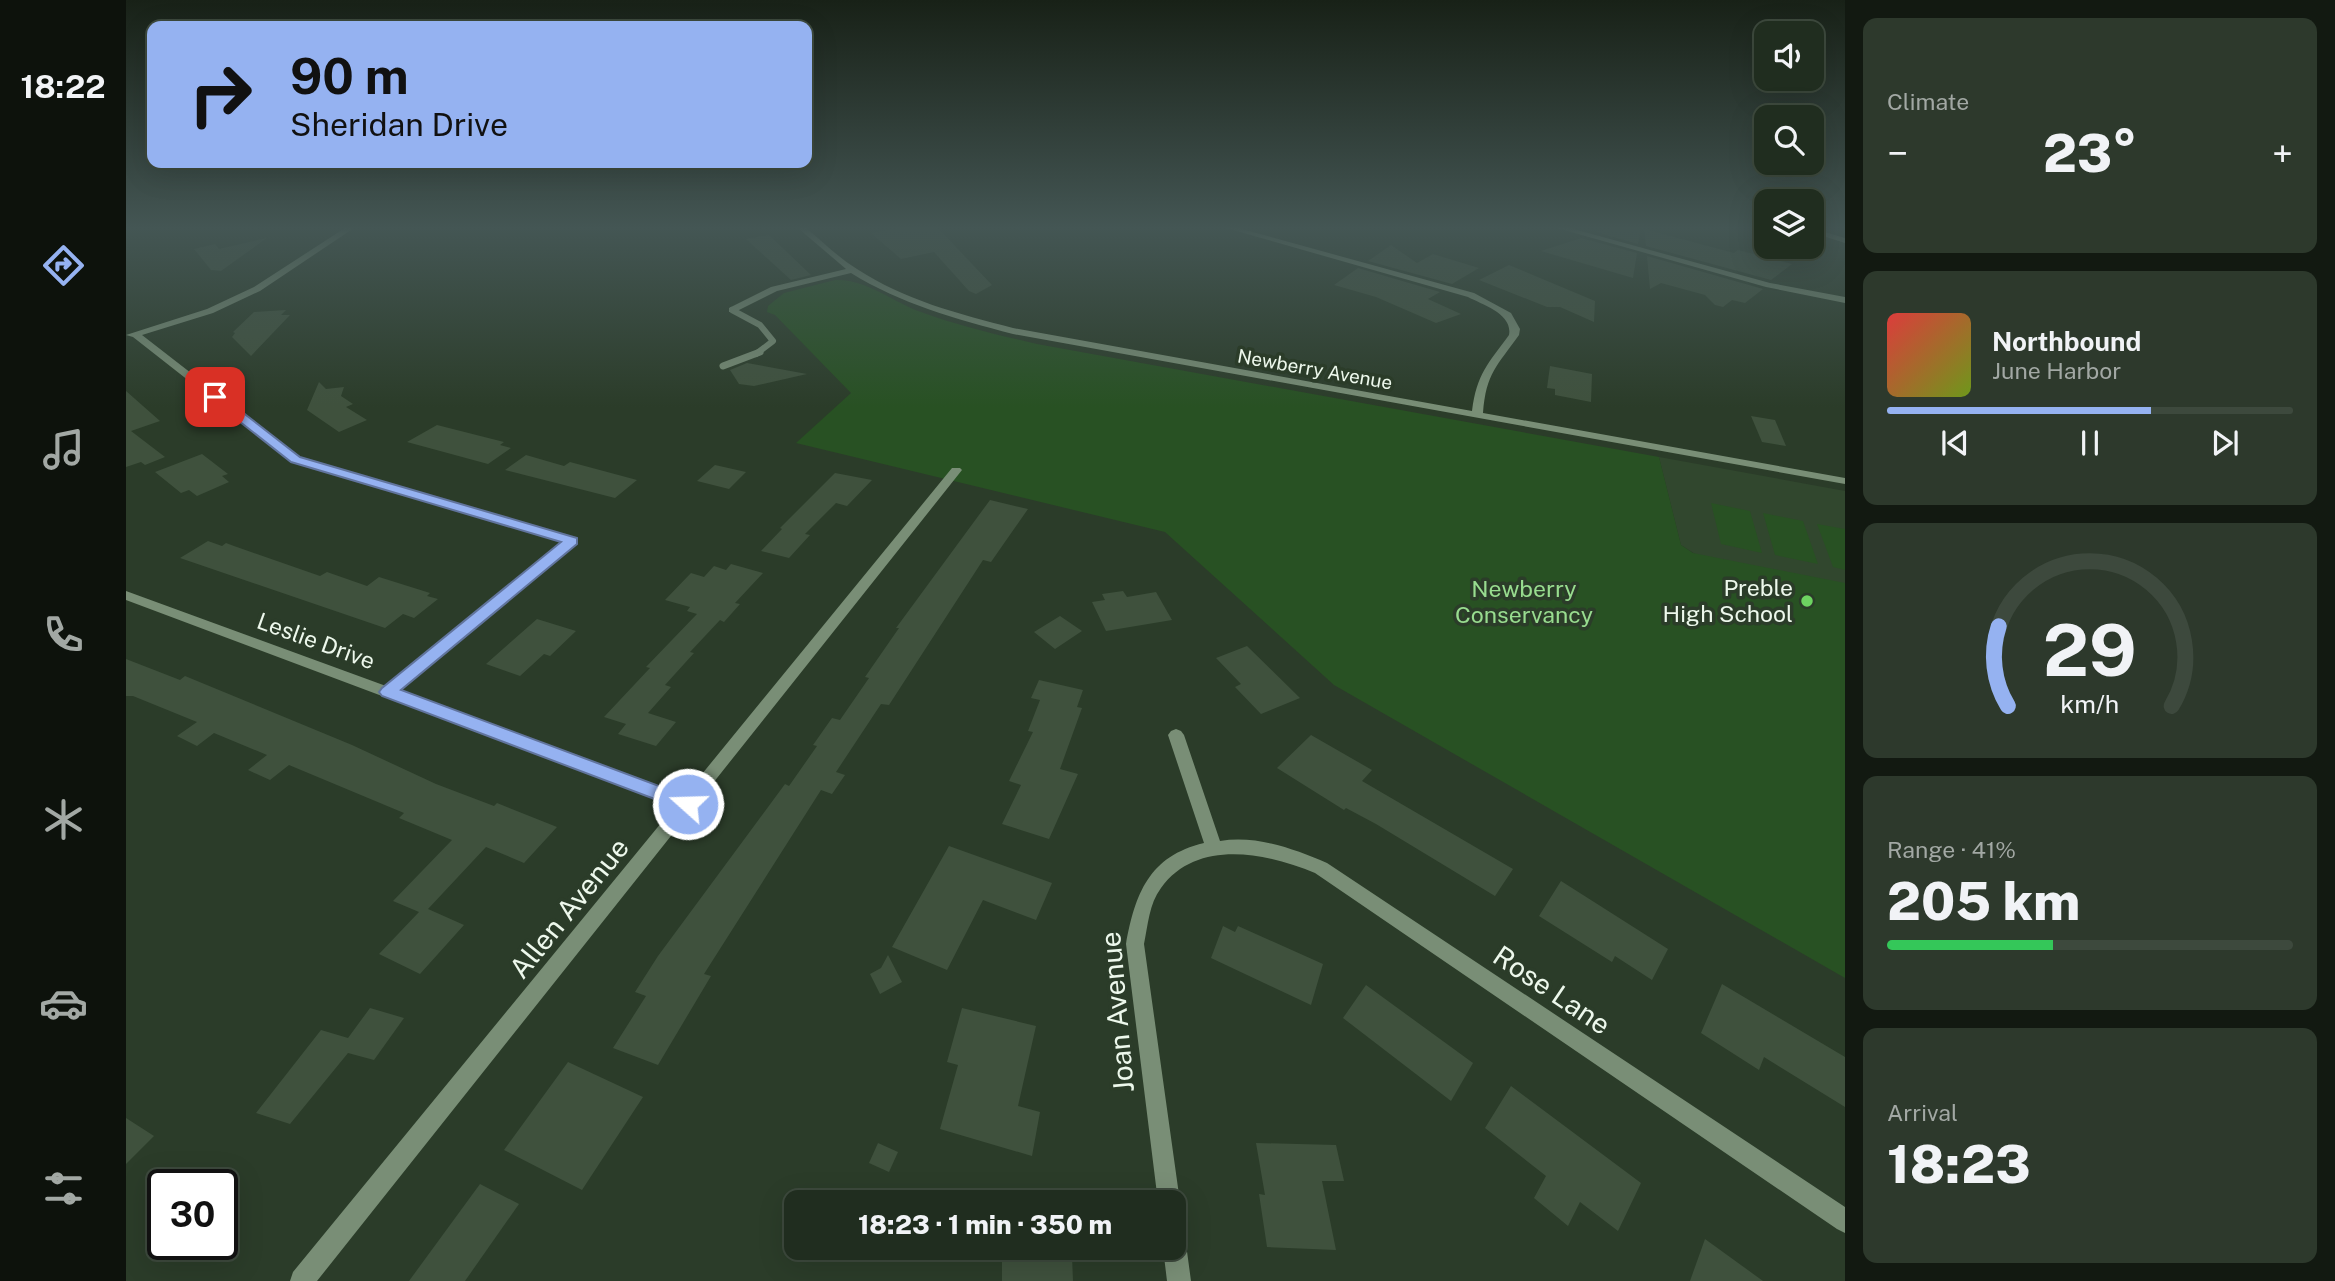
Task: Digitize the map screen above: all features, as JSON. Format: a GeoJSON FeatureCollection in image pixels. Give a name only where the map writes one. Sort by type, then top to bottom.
{"type":"FeatureCollection","features":[{"type":"Feature","properties":{"kind":"street"},"geometry":{"type":"LineString","coordinates":[[130,335],[209,311],[259,288]]}},
{"type":"Feature","properties":{"kind":"street"},"geometry":{"type":"LineString","coordinates":[[732,310],[779,288]]}},
{"type":"Feature","properties":{"kind":"street","name":"Newberry Avenue"},"geometry":{"type":"LineString","coordinates":[[887,288],[914,301],[1013,331],[1845,481]]}},
{"type":"Feature","properties":{"kind":"street"},"geometry":{"type":"LineString","coordinates":[[1445,288],[1471,295],[1499,308],[1513,322],[1515,329],[1514,335],[1479,387],[1477,416]]}},
{"type":"Feature","properties":{"kind":"street"},"geometry":{"type":"LineString","coordinates":[[1783,288],[1845,300]]}},
{"type":"Feature","properties":{"kind":"street"},"geometry":{"type":"LineString","coordinates":[[130,335],[295,459],[572,541],[388,692]]}},
{"type":"Feature","properties":{"kind":"street","name":"Allen Avenue"},"geometry":{"type":"LineString","coordinates":[[302,1281],[956,470]]}},
{"type":"Feature","properties":{"kind":"street","name":"Leslie Drive"},"geometry":{"type":"LineString","coordinates":[[126,595],[688,804]]}},
{"type":"Feature","properties":{"kind":"street"},"geometry":{"type":"LineString","coordinates":[[1176,735],[1213,847]]}},
{"type":"Feature","properties":{"kind":"street","name":"Rose Lane"},"geometry":{"type":"LineString","coordinates":[[1213,847],[1250,845],[1276,849],[1321,869],[1845,1221]]}},
{"type":"Feature","properties":{"kind":"street","name":"Joan Avenue"},"geometry":{"type":"LineString","coordinates":[[1167,1190],[1135,944],[1136,923],[1144,897],[1157,878],[1180,859],[1213,847]]}},
{"type":"Feature","properties":{"kind":"street"},"geometry":{"type":"LineString","coordinates":[[1176,1260],[1179,1281]]}},
{"type":"Feature","properties":{"kind":"lane"},"geometry":{"type":"LineString","coordinates":[[723,366],[768,348],[773,341],[760,325],[732,310]]}},
{"type":"Feature","properties":{"kind":"shaded area","name":"Preble High School"},"geometry":{"type":"Polygon","coordinates":[[[1659,457],[1845,491],[1845,649],[1681,545],[1659,457]]]}},
{"type":"Feature","properties":{"kind":"green space","name":"Newberry Conservancy"},"geometry":{"type":"Polygon","coordinates":[[[804,288],[870,288],[910,308],[950,322],[1037,344],[1659,457],[1681,545],[1693,553],[1845,583],[1845,978],[1334,685],[1165,532],[796,443],[851,393],[775,315],[767,312],[768,306],[784,293],[804,288]]]}},
{"type":"Feature","properties":{"kind":"green space"},"geometry":{"type":"Polygon","coordinates":[[[1711,503],[1750,511],[1762,553],[1721,544],[1711,503]]]}},
{"type":"Feature","properties":{"kind":"green space"},"geometry":{"type":"Polygon","coordinates":[[[1763,513],[1803,521],[1818,564],[1775,555],[1763,513]]]}},
{"type":"Feature","properties":{"kind":"green space"},"geometry":{"type":"Polygon","coordinates":[[[1817,524],[1845,529],[1845,570],[1833,567],[1817,524]]]}},
{"type":"Feature","properties":{"kind":"building"},"geometry":{"type":"Polygon","coordinates":[[[966,288],[987,288],[976,294],[966,288]]]}},
{"type":"Feature","properties":{"kind":"building"},"geometry":{"type":"Polygon","coordinates":[[[1344,288],[1426,288],[1440,292],[1428,299],[1461,314],[1436,323],[1376,297],[1344,288]]]}},
{"type":"Feature","properties":{"kind":"building"},"geometry":{"type":"Polygon","coordinates":[[[1499,288],[1563,288],[1595,301],[1594,322],[1560,307],[1547,307],[1499,288]]]}},
{"type":"Feature","properties":{"kind":"building"},"geometry":{"type":"Polygon","coordinates":[[[1679,288],[1763,289],[1745,303],[1732,300],[1723,307],[1715,305],[1705,295],[1679,288]]]}},
{"type":"Feature","properties":{"kind":"building"},"geometry":{"type":"Polygon","coordinates":[[[286,310],[281,315],[290,315],[251,356],[232,337],[235,333],[233,332],[254,312],[286,310]]]}},
{"type":"Feature","properties":{"kind":"building"},"geometry":{"type":"Polygon","coordinates":[[[747,363],[807,374],[754,386],[739,384],[730,370],[747,363]]]}},
{"type":"Feature","properties":{"kind":"building"},"geometry":{"type":"Polygon","coordinates":[[[1550,366],[1592,374],[1591,402],[1555,395],[1555,389],[1547,388],[1550,366]]]}},
{"type":"Feature","properties":{"kind":"building"},"geometry":{"type":"Polygon","coordinates":[[[319,382],[326,389],[344,387],[341,396],[353,404],[346,407],[367,420],[339,432],[307,410],[319,382]]]}},
{"type":"Feature","properties":{"kind":"building"},"geometry":{"type":"Polygon","coordinates":[[[126,391],[160,421],[131,431],[165,457],[145,465],[141,462],[126,467],[126,391]]]}},
{"type":"Feature","properties":{"kind":"building"},"geometry":{"type":"Polygon","coordinates":[[[1751,416],[1775,420],[1786,446],[1762,442],[1751,416]]]}},
{"type":"Feature","properties":{"kind":"building"},"geometry":{"type":"Polygon","coordinates":[[[437,425],[504,442],[500,445],[511,448],[488,464],[407,442],[437,425]]]}},
{"type":"Feature","properties":{"kind":"building"},"geometry":{"type":"Polygon","coordinates":[[[202,454],[228,474],[222,476],[229,482],[197,496],[189,490],[181,493],[155,472],[202,454]]]}},
{"type":"Feature","properties":{"kind":"building"},"geometry":{"type":"Polygon","coordinates":[[[526,455],[564,466],[570,462],[637,480],[615,498],[505,470],[526,455]]]}},
{"type":"Feature","properties":{"kind":"building"},"geometry":{"type":"Polygon","coordinates":[[[715,465],[746,472],[729,489],[697,481],[715,465]]]}},
{"type":"Feature","properties":{"kind":"building"},"geometry":{"type":"Polygon","coordinates":[[[835,473],[872,480],[847,506],[836,503],[805,534],[810,535],[789,558],[761,551],[782,529],[780,528],[835,473]]]}},
{"type":"Feature","properties":{"kind":"building"},"geometry":{"type":"Polygon","coordinates":[[[990,500],[1028,509],[991,562],[983,560],[889,705],[881,704],[836,772],[845,775],[832,794],[821,790],[704,974],[711,976],[658,1065],[613,1048],[646,996],[635,992],[658,956],[785,784],[789,786],[817,746],[813,745],[832,718],[840,720],[869,678],[865,677],[899,628],[896,628],[990,500]]]}},
{"type":"Feature","properties":{"kind":"building"},"geometry":{"type":"Polygon","coordinates":[[[208,541],[222,546],[226,543],[320,576],[327,572],[367,586],[379,577],[430,593],[427,596],[438,599],[414,618],[403,614],[385,628],[180,558],[208,541]]]}},
{"type":"Feature","properties":{"kind":"building"},"geometry":{"type":"Polygon","coordinates":[[[731,564],[763,573],[735,603],[740,604],[724,622],[720,620],[690,652],[694,653],[665,685],[671,687],[648,713],[676,722],[656,746],[618,734],[626,724],[604,717],[650,668],[646,667],[697,614],[687,611],[690,607],[665,600],[691,573],[704,577],[714,566],[726,570],[731,564]]]}},
{"type":"Feature","properties":{"kind":"building"},"geometry":{"type":"Polygon","coordinates":[[[1123,591],[1127,597],[1156,592],[1172,620],[1106,631],[1092,602],[1105,600],[1102,594],[1123,591]]]}},
{"type":"Feature","properties":{"kind":"building"},"geometry":{"type":"Polygon","coordinates":[[[1060,616],[1082,631],[1055,649],[1034,632],[1060,616]]]}},
{"type":"Feature","properties":{"kind":"building"},"geometry":{"type":"Polygon","coordinates":[[[537,619],[576,631],[550,656],[544,654],[520,676],[486,664],[537,619]]]}},
{"type":"Feature","properties":{"kind":"building"},"geometry":{"type":"Polygon","coordinates":[[[1247,646],[1300,698],[1261,714],[1235,687],[1241,684],[1216,658],[1247,646]]]}},
{"type":"Feature","properties":{"kind":"building"},"geometry":{"type":"Polygon","coordinates":[[[126,659],[180,680],[185,676],[352,745],[436,784],[494,806],[497,803],[557,827],[524,863],[486,847],[428,909],[464,925],[420,974],[379,954],[419,912],[393,901],[452,840],[399,818],[404,813],[289,765],[270,780],[248,770],[267,755],[214,733],[197,746],[177,736],[197,722],[133,696],[126,696],[126,659]]]}},
{"type":"Feature","properties":{"kind":"building"},"geometry":{"type":"Polygon","coordinates":[[[1039,680],[1083,690],[1077,707],[1082,708],[1060,769],[1078,774],[1049,839],[1002,824],[1021,785],[1009,781],[1033,732],[1028,731],[1040,700],[1031,698],[1039,680]]]}},
{"type":"Feature","properties":{"kind":"building"},"geometry":{"type":"Polygon","coordinates":[[[1311,735],[1372,770],[1362,781],[1513,869],[1495,896],[1376,824],[1346,808],[1344,810],[1277,768],[1311,735]]]}},
{"type":"Feature","properties":{"kind":"building"},"geometry":{"type":"Polygon","coordinates":[[[949,846],[1052,883],[1036,920],[983,900],[947,970],[892,947],[949,846]]]}},
{"type":"Feature","properties":{"kind":"building"},"geometry":{"type":"Polygon","coordinates":[[[1561,881],[1668,949],[1652,980],[1615,956],[1612,962],[1539,916],[1561,881]]]}},
{"type":"Feature","properties":{"kind":"building"},"geometry":{"type":"Polygon","coordinates":[[[1223,926],[1235,932],[1238,926],[1323,964],[1311,1005],[1211,958],[1223,926]]]}},
{"type":"Feature","properties":{"kind":"building"},"geometry":{"type":"Polygon","coordinates":[[[888,955],[902,982],[880,994],[870,974],[881,968],[888,955]]]}},
{"type":"Feature","properties":{"kind":"building"},"geometry":{"type":"Polygon","coordinates":[[[1722,984],[1845,1057],[1845,1107],[1764,1057],[1759,1070],[1701,1033],[1722,984]]]}},
{"type":"Feature","properties":{"kind":"building"},"geometry":{"type":"Polygon","coordinates":[[[1366,985],[1473,1063],[1451,1101],[1343,1018],[1366,985]]]}},
{"type":"Feature","properties":{"kind":"building"},"geometry":{"type":"Polygon","coordinates":[[[370,1008],[404,1018],[374,1060],[348,1053],[290,1124],[256,1113],[321,1030],[348,1038],[370,1008]]]}},
{"type":"Feature","properties":{"kind":"building"},"geometry":{"type":"Polygon","coordinates":[[[962,1008],[1036,1026],[1018,1106],[1040,1112],[1032,1156],[940,1129],[958,1065],[947,1062],[962,1008]]]}},
{"type":"Feature","properties":{"kind":"building"},"geometry":{"type":"Polygon","coordinates":[[[568,1062],[643,1097],[582,1190],[504,1150],[568,1062]]]}},
{"type":"Feature","properties":{"kind":"building"},"geometry":{"type":"Polygon","coordinates":[[[1511,1086],[1641,1183],[1618,1231],[1580,1202],[1568,1226],[1534,1198],[1546,1176],[1485,1128],[1511,1086]]]}},
{"type":"Feature","properties":{"kind":"building"},"geometry":{"type":"Polygon","coordinates":[[[126,1118],[154,1136],[126,1164],[126,1118]]]}},
{"type":"Feature","properties":{"kind":"building"},"geometry":{"type":"Polygon","coordinates":[[[878,1143],[898,1152],[889,1172],[869,1163],[878,1143]]]}},
{"type":"Feature","properties":{"kind":"building"},"geometry":{"type":"Polygon","coordinates":[[[1256,1143],[1336,1145],[1344,1181],[1322,1181],[1336,1250],[1267,1247],[1259,1194],[1265,1195],[1256,1143]]]}},
{"type":"Feature","properties":{"kind":"building"},"geometry":{"type":"Polygon","coordinates":[[[480,1184],[519,1204],[465,1281],[409,1281],[480,1184]]]}},
{"type":"Feature","properties":{"kind":"building"},"geometry":{"type":"Polygon","coordinates":[[[1705,1239],[1763,1281],[1690,1281],[1705,1239]]]}},
{"type":"Feature","properties":{"kind":"building"},"geometry":{"type":"Polygon","coordinates":[[[1002,1260],[1072,1260],[1073,1281],[1002,1281],[1002,1260]]]}},
{"type":"Feature","properties":{"kind":"place","name":"Preble High School"},"geometry":{"type":"Point","coordinates":[1807,601]}},
{"type":"Feature","properties":{"kind":"route"},"geometry":{"type":"LineString","coordinates":[[215,397],[295,459],[572,541],[388,692],[688,804]]}}]}
